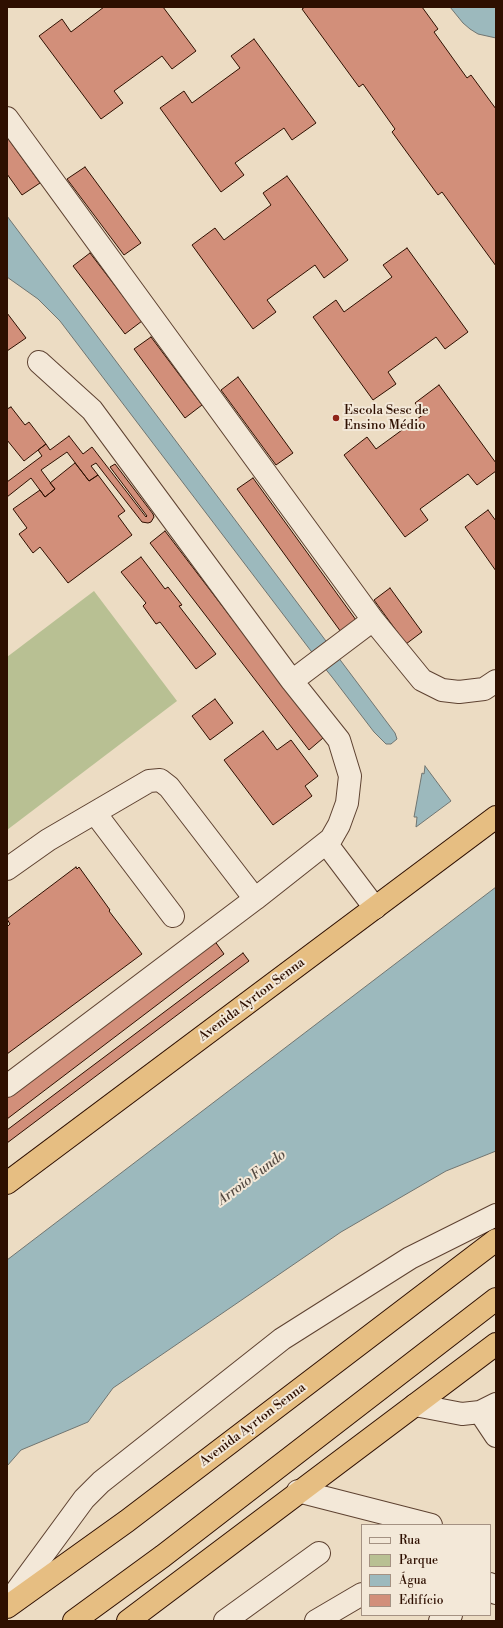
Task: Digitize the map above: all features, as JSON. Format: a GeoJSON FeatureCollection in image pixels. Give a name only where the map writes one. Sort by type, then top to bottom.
{"type":"FeatureCollection","features":[{"type":"Feature","properties":{"kind":"highway","name":"Avenida Ayrton Senna"},"geometry":{"type":"LineString","coordinates":[[7,1183],[496,817]]}},
{"type":"Feature","properties":{"kind":"highway","name":"Avenida Ayrton Senna"},"geometry":{"type":"LineString","coordinates":[[7,1606],[127,1521],[496,1240]]}},
{"type":"Feature","properties":{"kind":"highway"},"geometry":{"type":"LineString","coordinates":[[74,1621],[163,1556],[496,1299]]}},
{"type":"Feature","properties":{"kind":"highway"},"geometry":{"type":"LineString","coordinates":[[128,1621],[298,1491],[496,1344]]}},
{"type":"Feature","properties":{"kind":"lane"},"geometry":{"type":"LineString","coordinates":[[7,118],[373,620],[422,680],[442,690],[459,692],[484,689],[496,681]]}},
{"type":"Feature","properties":{"kind":"lane"},"geometry":{"type":"LineString","coordinates":[[7,1086],[255,899],[331,839],[339,825],[346,803],[350,776],[339,740],[292,681],[92,410],[38,362]]}},
{"type":"Feature","properties":{"kind":"lane"},"geometry":{"type":"LineString","coordinates":[[292,681],[373,620]]}},
{"type":"Feature","properties":{"kind":"lane"},"geometry":{"type":"LineString","coordinates":[[7,869],[48,840],[149,782],[160,780],[170,787],[255,899]]}},
{"type":"Feature","properties":{"kind":"lane"},"geometry":{"type":"LineString","coordinates":[[95,813],[173,916]]}},
{"type":"Feature","properties":{"kind":"lane"},"geometry":{"type":"LineString","coordinates":[[326,843],[374,908]]}},
{"type":"Feature","properties":{"kind":"lane"},"geometry":{"type":"LineString","coordinates":[[7,1606],[84,1499],[101,1482],[282,1339],[410,1258],[496,1215]]}},
{"type":"Feature","properties":{"kind":"lane"},"geometry":{"type":"LineString","coordinates":[[415,1405],[462,1414],[488,1408],[496,1436]]}},
{"type":"Feature","properties":{"kind":"lane"},"geometry":{"type":"LineString","coordinates":[[298,1491],[427,1524]]}},
{"type":"Feature","properties":{"kind":"lane"},"geometry":{"type":"LineString","coordinates":[[231,1619],[319,1553]]}},
{"type":"Feature","properties":{"kind":"lane"},"geometry":{"type":"LineString","coordinates":[[316,1621],[361,1595]]}},
{"type":"Feature","properties":{"kind":"lane"},"geometry":{"type":"LineString","coordinates":[[440,1621],[449,1616]]}},
{"type":"Feature","properties":{"kind":"green space"},"geometry":{"type":"Polygon","coordinates":[[[94,591],[177,701],[7,830],[7,657],[94,591]]]}},
{"type":"Feature","properties":{"kind":"water"},"geometry":{"type":"Polygon","coordinates":[[[450,7],[496,7],[496,38],[478,34],[470,29],[450,7]]]}},
{"type":"Feature","properties":{"kind":"water"},"geometry":{"type":"Polygon","coordinates":[[[7,216],[395,733],[397,739],[391,744],[386,744],[374,732],[60,321],[38,299],[7,277],[7,216]]]}},
{"type":"Feature","properties":{"kind":"water"},"geometry":{"type":"Polygon","coordinates":[[[425,766],[451,801],[416,827],[417,817],[414,817],[422,773],[424,774],[425,766]]]}},
{"type":"Feature","properties":{"kind":"water","name":"Arroio Fundo"},"geometry":{"type":"Polygon","coordinates":[[[496,887],[496,1151],[446,1171],[341,1232],[113,1388],[88,1422],[21,1450],[7,1466],[7,1260],[496,887]]]}},
{"type":"Feature","properties":{"kind":"building"},"geometry":{"type":"Polygon","coordinates":[[[104,7],[163,7],[196,51],[172,69],[162,56],[114,91],[123,103],[101,119],[39,36],[62,19],[71,32],[104,7]]]}},
{"type":"Feature","properties":{"kind":"building"},"geometry":{"type":"Polygon","coordinates":[[[305,7],[422,7],[438,29],[434,32],[467,78],[471,75],[496,109],[496,266],[442,192],[438,195],[392,132],[395,129],[363,84],[359,87],[302,9],[305,7]]]}},
{"type":"Feature","properties":{"kind":"building"},"geometry":{"type":"Polygon","coordinates":[[[254,39],[316,123],[292,140],[284,128],[235,163],[244,175],[221,192],[160,108],[184,91],[192,103],[240,68],[231,56],[254,39]]]}},
{"type":"Feature","properties":{"kind":"building"},"geometry":{"type":"Polygon","coordinates":[[[7,137],[40,183],[22,195],[7,174],[7,137]]]}},
{"type":"Feature","properties":{"kind":"building"},"geometry":{"type":"Polygon","coordinates":[[[85,167],[141,243],[124,255],[67,179],[85,167]]]}},
{"type":"Feature","properties":{"kind":"building"},"geometry":{"type":"Polygon","coordinates":[[[287,176],[348,260],[324,278],[315,265],[267,300],[276,312],[253,329],[192,245],[215,228],[224,240],[271,205],[263,193],[287,176]]]}},
{"type":"Feature","properties":{"kind":"building"},"geometry":{"type":"Polygon","coordinates":[[[407,248],[468,332],[445,349],[436,337],[388,372],[396,384],[373,400],[313,317],[336,300],[344,312],[392,277],[383,265],[407,248]]]}},
{"type":"Feature","properties":{"kind":"building"},"geometry":{"type":"Polygon","coordinates":[[[90,253],[142,321],[125,334],[73,266],[90,253]]]}},
{"type":"Feature","properties":{"kind":"building"},"geometry":{"type":"Polygon","coordinates":[[[7,313],[26,338],[7,351],[7,313]]]}},
{"type":"Feature","properties":{"kind":"building"},"geometry":{"type":"Polygon","coordinates":[[[151,337],[202,405],[185,418],[134,349],[151,337]]]}},
{"type":"Feature","properties":{"kind":"building"},"geometry":{"type":"Polygon","coordinates":[[[238,377],[293,453],[276,465],[221,390],[238,377]]]}},
{"type":"Feature","properties":{"kind":"building"},"geometry":{"type":"Polygon","coordinates":[[[439,385],[496,463],[496,471],[477,485],[468,474],[420,509],[428,520],[405,537],[344,455],[367,437],[376,449],[424,414],[415,403],[439,385]]]}},
{"type":"Feature","properties":{"kind":"building"},"geometry":{"type":"Polygon","coordinates":[[[11,407],[25,425],[29,422],[46,444],[24,461],[7,440],[7,409],[11,407]]]}},
{"type":"Feature","properties":{"kind":"building"},"geometry":{"type":"Polygon","coordinates":[[[69,436],[83,454],[92,447],[146,517],[147,516],[110,467],[115,464],[153,514],[154,517],[151,522],[142,522],[96,463],[91,466],[98,475],[89,481],[67,452],[41,470],[55,489],[45,497],[31,478],[7,497],[7,482],[42,456],[38,450],[46,444],[50,450],[69,436]]]}},
{"type":"Feature","properties":{"kind":"building"},"geometry":{"type":"Polygon","coordinates":[[[75,463],[89,481],[98,475],[125,511],[118,516],[132,535],[68,583],[40,547],[33,553],[19,534],[27,528],[13,509],[40,490],[45,497],[55,489],[50,483],[75,463]]]}},
{"type":"Feature","properties":{"kind":"building"},"geometry":{"type":"Polygon","coordinates":[[[253,478],[356,620],[341,632],[237,489],[253,478]]]}},
{"type":"Feature","properties":{"kind":"building"},"geometry":{"type":"Polygon","coordinates":[[[488,510],[496,521],[496,571],[465,527],[488,510]]]}},
{"type":"Feature","properties":{"kind":"building"},"geometry":{"type":"Polygon","coordinates":[[[165,531],[323,738],[309,750],[150,543],[165,531]]]}},
{"type":"Feature","properties":{"kind":"building"},"geometry":{"type":"Polygon","coordinates":[[[141,557],[165,589],[168,587],[182,605],[179,606],[216,654],[196,669],[160,622],[156,624],[143,606],[146,603],[121,572],[141,557]]]}},
{"type":"Feature","properties":{"kind":"building"},"geometry":{"type":"Polygon","coordinates":[[[390,588],[422,632],[406,644],[374,600],[390,588]]]}},
{"type":"Feature","properties":{"kind":"building"},"geometry":{"type":"Polygon","coordinates":[[[215,699],[233,723],[210,740],[192,716],[215,699]]]}},
{"type":"Feature","properties":{"kind":"building"},"geometry":{"type":"Polygon","coordinates":[[[263,731],[277,750],[291,740],[318,776],[305,786],[312,796],[273,825],[224,760],[263,731]]]}},
{"type":"Feature","properties":{"kind":"building"},"geometry":{"type":"Polygon","coordinates":[[[76,867],[77,869],[79,867],[110,910],[109,911],[142,954],[7,1054],[7,927],[10,924],[7,919],[76,867]]]}},
{"type":"Feature","properties":{"kind":"building"},"geometry":{"type":"Polygon","coordinates":[[[214,940],[224,954],[7,1119],[7,1096],[214,940]]]}},
{"type":"Feature","properties":{"kind":"building"},"geometry":{"type":"Polygon","coordinates":[[[243,953],[249,961],[7,1143],[7,1130],[243,953]]]}},
{"type":"Feature","properties":{"kind":"place","name":"Escola Sesc de Ensino Médio"},"geometry":{"type":"Point","coordinates":[336,418]}}]}
